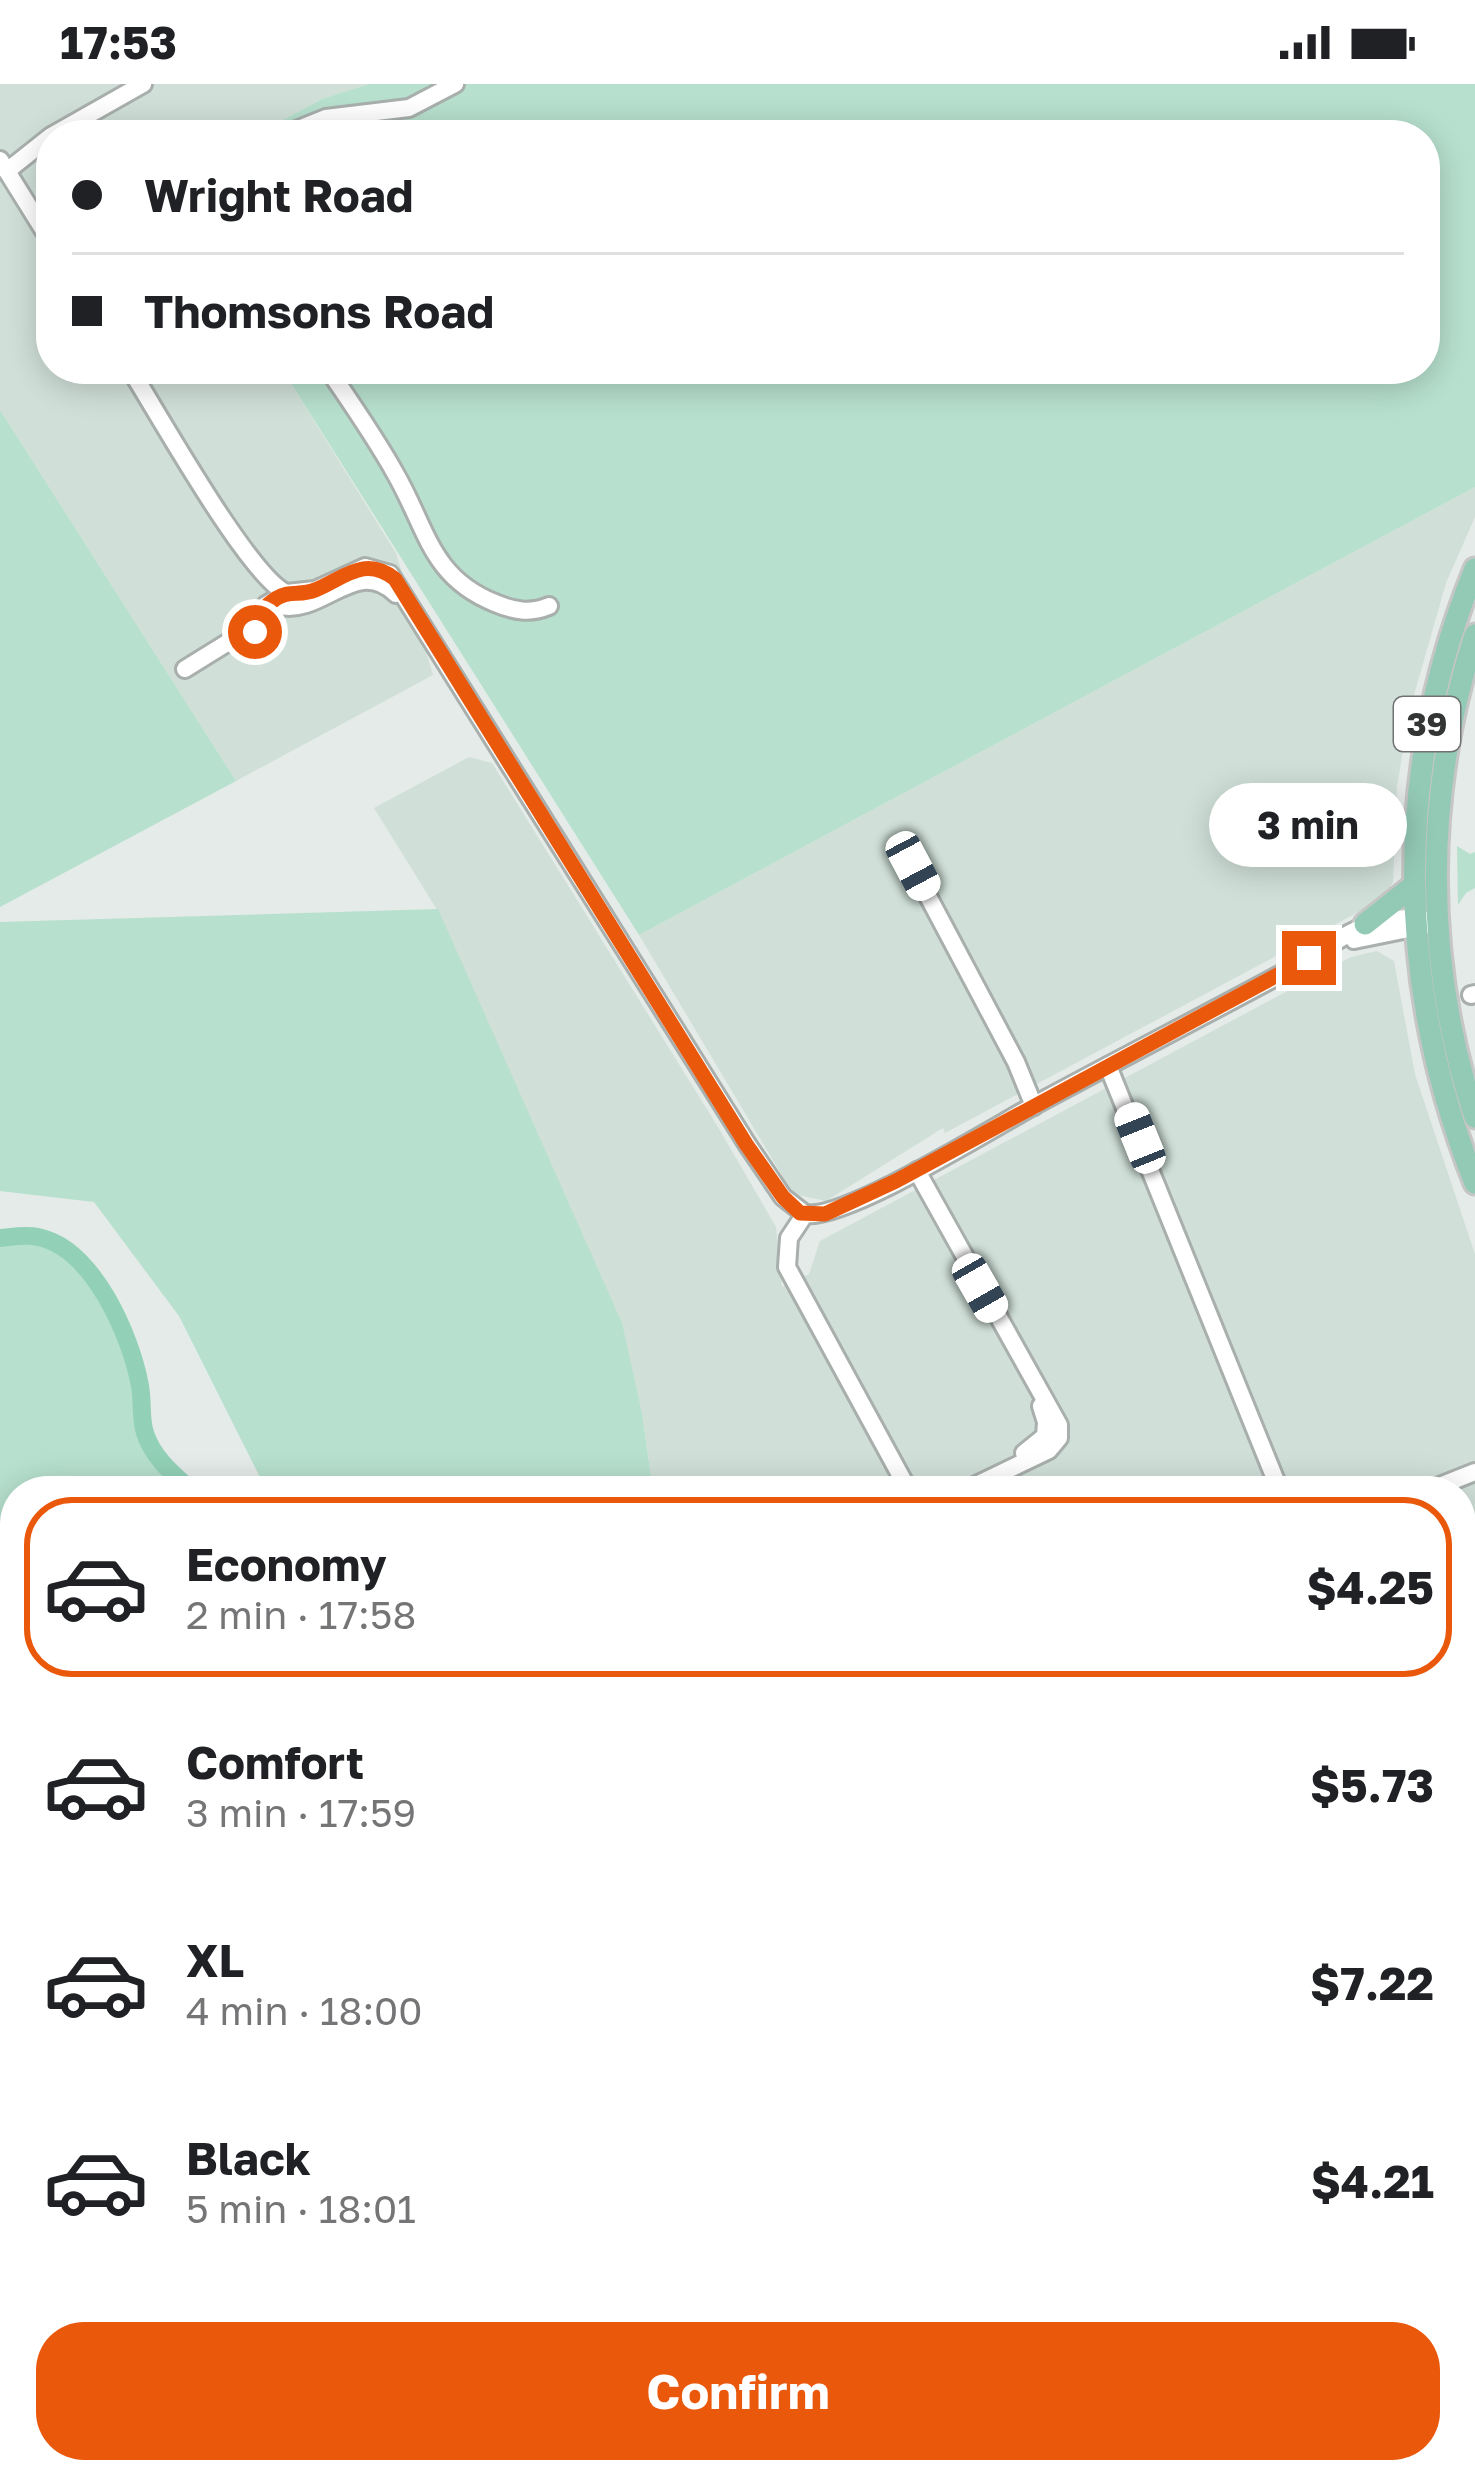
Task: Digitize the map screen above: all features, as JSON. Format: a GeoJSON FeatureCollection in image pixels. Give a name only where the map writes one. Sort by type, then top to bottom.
{"type":"FeatureCollection","features":[{"type":"Feature","properties":{"kind":"main road","name":"39"},"geometry":{"type":"LineString","coordinates":[[1475,569],[1445,650],[1421,762],[1413,886],[1414,924],[1434,1055],[1475,1183]]}},
{"type":"Feature","properties":{"kind":"main road","name":"39"},"geometry":{"type":"LineString","coordinates":[[1472,646],[1451,723],[1438,814],[1438,922],[1448,1014],[1475,1117]]}},
{"type":"Feature","properties":{"kind":"main road"},"geometry":{"type":"LineString","coordinates":[[1445,650],[1472,646]]}},
{"type":"Feature","properties":{"kind":"main road"},"geometry":{"type":"LineString","coordinates":[[1365,924],[1413,886]]}},
{"type":"Feature","properties":{"kind":"street"},"geometry":{"type":"LineString","coordinates":[[80,120],[143,84]]}},
{"type":"Feature","properties":{"kind":"street"},"geometry":{"type":"LineString","coordinates":[[321,120],[409,108],[455,84]]}},
{"type":"Feature","properties":{"kind":"street"},"geometry":{"type":"LineString","coordinates":[[36,141],[2,164],[36,218]]}},
{"type":"Feature","properties":{"kind":"street"},"geometry":{"type":"LineString","coordinates":[[139,384],[279,600],[309,606],[366,578],[385,583],[406,601],[746,1144],[802,1223]]}},
{"type":"Feature","properties":{"kind":"street"},"geometry":{"type":"LineString","coordinates":[[338,384],[389,463],[434,554],[451,577],[470,592],[517,611],[549,606]]}},
{"type":"Feature","properties":{"kind":"street"},"geometry":{"type":"LineString","coordinates":[[185,669],[243,633],[279,600]]}},
{"type":"Feature","properties":{"kind":"street"},"geometry":{"type":"LineString","coordinates":[[913,866],[1039,1103]]}},
{"type":"Feature","properties":{"kind":"street"},"geometry":{"type":"LineString","coordinates":[[802,1223],[830,1222],[896,1181],[1365,924],[1438,922]]}},
{"type":"Feature","properties":{"kind":"street"},"geometry":{"type":"LineString","coordinates":[[1309,958],[1374,933],[1414,924]]}},
{"type":"Feature","properties":{"kind":"street"},"geometry":{"type":"LineString","coordinates":[[1108,1066],[1274,1476]]}},
{"type":"Feature","properties":{"kind":"street"},"geometry":{"type":"LineString","coordinates":[[916,1171],[1025,1366],[1045,1416],[1046,1429],[1039,1444],[993,1476]]}},
{"type":"Feature","properties":{"kind":"street"},"geometry":{"type":"LineString","coordinates":[[802,1223],[786,1249],[787,1267],[901,1476]]}},
{"type":"Feature","properties":{"kind":"shaded area"},"geometry":{"type":"Polygon","coordinates":[[[0,84],[369,84],[322,99],[283,120],[36,120],[36,384],[291,384],[396,553],[433,675],[236,781],[0,410],[0,84]]]}},
{"type":"Feature","properties":{"kind":"shaded area"},"geometry":{"type":"Polygon","coordinates":[[[1475,487],[1475,517],[1446,583],[1410,709],[1397,787],[1393,882],[1383,899],[945,1133],[943,1128],[826,1201],[793,1194],[639,935],[1475,487]]]}},
{"type":"Feature","properties":{"kind":"shaded area"},"geometry":{"type":"Polygon","coordinates":[[[469,757],[492,763],[776,1227],[782,1287],[809,1274],[820,1241],[1351,957],[1377,951],[1394,961],[1415,1074],[1475,1254],[1475,1476],[651,1476],[621,1322],[439,913],[374,808],[469,757]]]}},
{"type":"Feature","properties":{"kind":"green space"},"geometry":{"type":"Polygon","coordinates":[[[369,84],[1475,84],[1475,487],[639,935],[291,384],[1440,384],[1440,120],[283,120],[322,99],[369,84]]]}},
{"type":"Feature","properties":{"kind":"green space"},"geometry":{"type":"Polygon","coordinates":[[[0,410],[236,781],[0,907],[0,410]]]}},
{"type":"Feature","properties":{"kind":"green space"},"geometry":{"type":"Polygon","coordinates":[[[1457,846],[1475,852],[1475,888],[1458,905],[1457,846]]]}},
{"type":"Feature","properties":{"kind":"green space"},"geometry":{"type":"Polygon","coordinates":[[[438,909],[622,1323],[651,1476],[259,1476],[179,1316],[94,1202],[0,1191],[0,922],[438,909]]]}},
{"type":"Feature","properties":{"kind":"green space"},"geometry":{"type":"Polygon","coordinates":[[[36,1236],[57,1247],[92,1278],[118,1317],[135,1362],[148,1442],[176,1476],[0,1476],[0,1238],[36,1236]]]}},
{"type":"Feature","properties":{"kind":"waterway"},"geometry":{"type":"LineString","coordinates":[[0,1238],[33,1236],[58,1245],[92,1276],[128,1343],[149,1442],[176,1476]]}},
{"type":"Feature","properties":{"kind":"route"},"geometry":{"type":"LineString","coordinates":[[255,632],[243,633],[266,605],[286,593],[314,590],[365,567],[395,579],[746,1144],[800,1213],[825,1214],[896,1181],[1309,958]]}}]}
